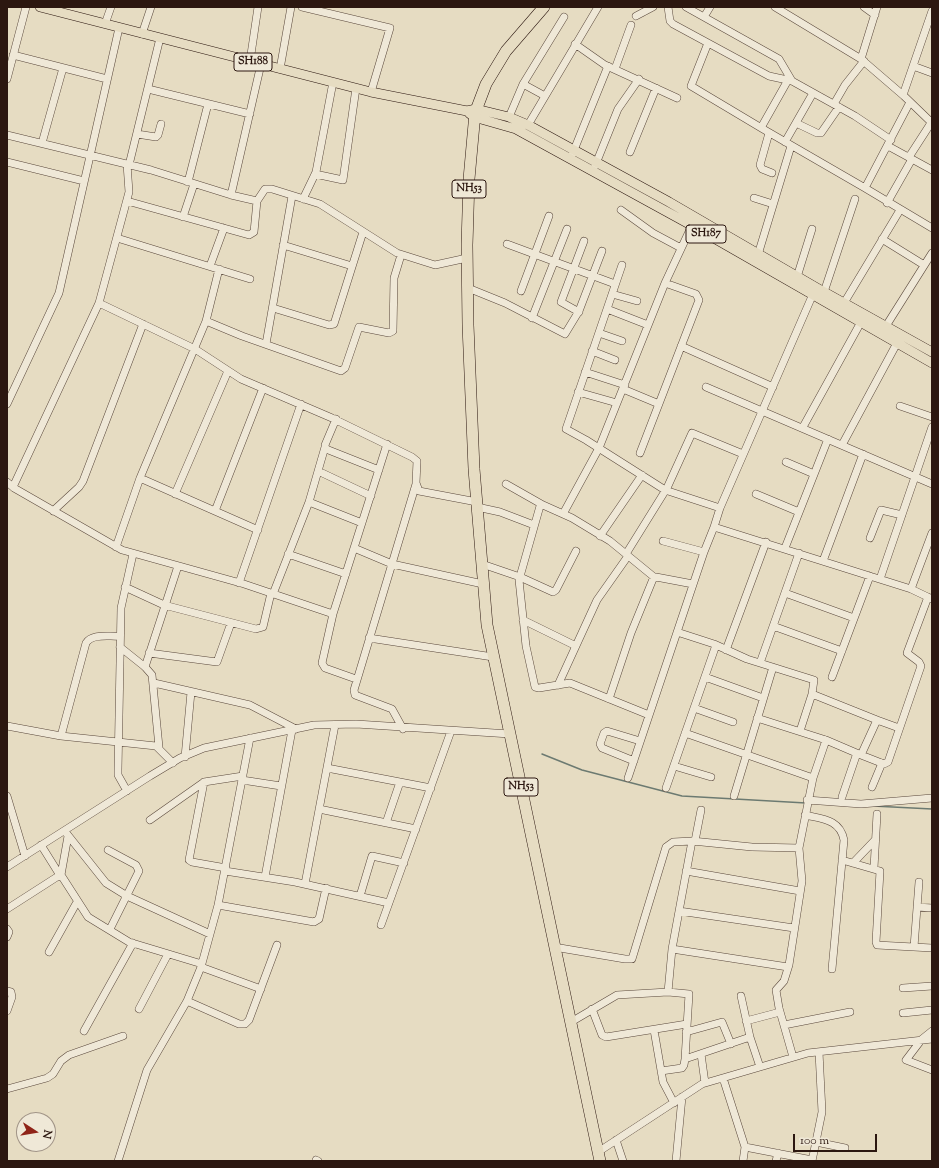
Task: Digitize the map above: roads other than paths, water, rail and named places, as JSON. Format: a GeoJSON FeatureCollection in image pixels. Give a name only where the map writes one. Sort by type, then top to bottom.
{"type":"FeatureCollection","features":[{"type":"Feature","properties":{"kind":"highway","name":"NH53"},"geometry":{"type":"LineString","coordinates":[[544,7],[506,51],[486,84],[472,112],[467,258],[477,505],[487,625],[599,1156]]}},
{"type":"Feature","properties":{"kind":"main road","name":"SH188"},"geometry":{"type":"LineString","coordinates":[[40,7],[371,92],[472,112]]}},
{"type":"Feature","properties":{"kind":"main road","name":"SH187"},"geometry":{"type":"LineString","coordinates":[[472,112],[509,117],[528,125],[552,143]]}},
{"type":"Feature","properties":{"kind":"main road","name":"SH187"},"geometry":{"type":"LineString","coordinates":[[472,112],[552,143],[595,166],[694,221],[757,258],[813,294],[932,363]]}},
{"type":"Feature","properties":{"kind":"main road","name":"SH187"},"geometry":{"type":"LineString","coordinates":[[757,258],[797,277],[932,352]]}},
{"type":"Feature","properties":{"kind":"street"},"geometry":{"type":"LineString","coordinates":[[7,79],[26,7]]}},
{"type":"Feature","properties":{"kind":"street"},"geometry":{"type":"LineString","coordinates":[[105,24],[111,7]]}},
{"type":"Feature","properties":{"kind":"street"},"geometry":{"type":"LineString","coordinates":[[142,34],[150,7]]}},
{"type":"Feature","properties":{"kind":"street"},"geometry":{"type":"LineString","coordinates":[[250,61],[258,7]]}},
{"type":"Feature","properties":{"kind":"street"},"geometry":{"type":"LineString","coordinates":[[280,69],[291,7]]}},
{"type":"Feature","properties":{"kind":"street"},"geometry":{"type":"LineString","coordinates":[[302,7],[390,28],[371,92]]}},
{"type":"Feature","properties":{"kind":"street"},"geometry":{"type":"LineString","coordinates":[[528,125],[598,7]]}},
{"type":"Feature","properties":{"kind":"street"},"geometry":{"type":"LineString","coordinates":[[636,16],[653,7]]}},
{"type":"Feature","properties":{"kind":"street"},"geometry":{"type":"LineString","coordinates":[[668,7],[671,23],[769,76],[790,80],[837,106],[911,158],[932,170]]}},
{"type":"Feature","properties":{"kind":"street"},"geometry":{"type":"LineString","coordinates":[[686,7],[779,59],[790,80]]}},
{"type":"Feature","properties":{"kind":"street"},"geometry":{"type":"LineString","coordinates":[[704,17],[710,7]]}},
{"type":"Feature","properties":{"kind":"street"},"geometry":{"type":"LineString","coordinates":[[776,7],[863,60],[932,123],[887,203]]}},
{"type":"Feature","properties":{"kind":"street"},"geometry":{"type":"LineString","coordinates":[[864,7],[875,15]]}},
{"type":"Feature","properties":{"kind":"street"},"geometry":{"type":"LineString","coordinates":[[796,123],[817,133],[821,133],[837,106],[845,85],[863,60],[877,7]]}},
{"type":"Feature","properties":{"kind":"street"},"geometry":{"type":"LineString","coordinates":[[903,95],[932,11]]}},
{"type":"Feature","properties":{"kind":"street"},"geometry":{"type":"LineString","coordinates":[[509,117],[523,84],[564,17]]}},
{"type":"Feature","properties":{"kind":"street"},"geometry":{"type":"LineString","coordinates":[[572,154],[631,25]]}},
{"type":"Feature","properties":{"kind":"street"},"geometry":{"type":"LineString","coordinates":[[7,404],[58,298],[89,155],[119,28]]}},
{"type":"Feature","properties":{"kind":"street"},"geometry":{"type":"LineString","coordinates":[[160,38],[137,134],[128,164],[129,190],[127,201],[99,303],[10,485],[116,547],[133,554],[239,583],[333,614]]}},
{"type":"Feature","properties":{"kind":"street"},"geometry":{"type":"LineString","coordinates":[[708,43],[691,86],[865,188],[887,203],[932,228]]}},
{"type":"Feature","properties":{"kind":"street"},"geometry":{"type":"LineString","coordinates":[[575,44],[611,68],[639,79],[676,98]]}},
{"type":"Feature","properties":{"kind":"street"},"geometry":{"type":"LineString","coordinates":[[13,55],[107,79]]}},
{"type":"Feature","properties":{"kind":"street"},"geometry":{"type":"LineString","coordinates":[[231,195],[262,64]]}},
{"type":"Feature","properties":{"kind":"street"},"geometry":{"type":"LineString","coordinates":[[913,66],[932,73]]}},
{"type":"Feature","properties":{"kind":"street"},"geometry":{"type":"LineString","coordinates":[[42,143],[63,68]]}},
{"type":"Feature","properties":{"kind":"street"},"geometry":{"type":"LineString","coordinates":[[595,166],[618,109],[639,79]]}},
{"type":"Feature","properties":{"kind":"street"},"geometry":{"type":"LineString","coordinates":[[772,173],[762,169],[760,165],[766,131],[762,126],[790,80]]}},
{"type":"Feature","properties":{"kind":"street"},"geometry":{"type":"LineString","coordinates":[[304,199],[315,174],[333,82]]}},
{"type":"Feature","properties":{"kind":"street"},"geometry":{"type":"LineString","coordinates":[[523,84],[545,96]]}},
{"type":"Feature","properties":{"kind":"street"},"geometry":{"type":"LineString","coordinates":[[315,174],[343,180],[356,88]]}},
{"type":"Feature","properties":{"kind":"street"},"geometry":{"type":"LineString","coordinates":[[630,152],[656,88]]}},
{"type":"Feature","properties":{"kind":"street"},"geometry":{"type":"LineString","coordinates":[[148,89],[250,114]]}},
{"type":"Feature","properties":{"kind":"street"},"geometry":{"type":"LineString","coordinates":[[757,258],[774,204],[788,144],[796,123],[813,93]]}},
{"type":"Feature","properties":{"kind":"street"},"geometry":{"type":"LineString","coordinates":[[865,188],[890,143],[910,102]]}},
{"type":"Feature","properties":{"kind":"street"},"geometry":{"type":"LineString","coordinates":[[183,217],[208,104]]}},
{"type":"Feature","properties":{"kind":"street"},"geometry":{"type":"LineString","coordinates":[[137,134],[156,138],[161,124]]}},
{"type":"Feature","properties":{"kind":"street"},"geometry":{"type":"LineString","coordinates":[[7,135],[128,164],[231,195],[257,201]]}},
{"type":"Feature","properties":{"kind":"street"},"geometry":{"type":"LineString","coordinates":[[7,162],[84,181]]}},
{"type":"Feature","properties":{"kind":"street"},"geometry":{"type":"LineString","coordinates":[[127,201],[248,235],[252,234],[257,201],[268,189],[320,204],[401,255],[435,265],[467,258]]}},
{"type":"Feature","properties":{"kind":"street"},"geometry":{"type":"LineString","coordinates":[[266,344],[292,196]]}},
{"type":"Feature","properties":{"kind":"street"},"geometry":{"type":"LineString","coordinates":[[754,198],[774,204]]}},
{"type":"Feature","properties":{"kind":"street"},"geometry":{"type":"LineString","coordinates":[[824,292],[855,199]]}},
{"type":"Feature","properties":{"kind":"street"},"geometry":{"type":"LineString","coordinates":[[621,210],[653,233],[681,248]]}},
{"type":"Feature","properties":{"kind":"street"},"geometry":{"type":"LineString","coordinates":[[844,303],[900,210]]}},
{"type":"Feature","properties":{"kind":"street"},"geometry":{"type":"LineString","coordinates":[[521,291],[549,216]]}},
{"type":"Feature","properties":{"kind":"street"},"geometry":{"type":"LineString","coordinates":[[563,514],[601,443],[665,283],[694,221]]}},
{"type":"Feature","properties":{"kind":"street"},"geometry":{"type":"LineString","coordinates":[[210,266],[224,228]]}},
{"type":"Feature","properties":{"kind":"street"},"geometry":{"type":"LineString","coordinates":[[532,318],[567,229]]}},
{"type":"Feature","properties":{"kind":"street"},"geometry":{"type":"LineString","coordinates":[[797,277],[812,229]]}},
{"type":"Feature","properties":{"kind":"street"},"geometry":{"type":"LineString","coordinates":[[273,308],[329,325],[334,324],[363,232]]}},
{"type":"Feature","properties":{"kind":"street"},"geometry":{"type":"LineString","coordinates":[[117,238],[250,279]]}},
{"type":"Feature","properties":{"kind":"street"},"geometry":{"type":"LineString","coordinates":[[882,239],[924,265]]}},
{"type":"Feature","properties":{"kind":"street"},"geometry":{"type":"LineString","coordinates":[[579,312],[561,302],[584,241]]}},
{"type":"Feature","properties":{"kind":"street"},"geometry":{"type":"LineString","coordinates":[[507,244],[616,284]]}},
{"type":"Feature","properties":{"kind":"street"},"geometry":{"type":"LineString","coordinates":[[283,245],[352,266]]}},
{"type":"Feature","properties":{"kind":"street"},"geometry":{"type":"LineString","coordinates":[[468,288],[505,304],[565,334],[579,312],[602,251]]}},
{"type":"Feature","properties":{"kind":"street"},"geometry":{"type":"LineString","coordinates":[[886,326],[932,253]]}},
{"type":"Feature","properties":{"kind":"street"},"geometry":{"type":"LineString","coordinates":[[206,321],[339,371],[343,370],[359,327],[389,333],[393,332],[394,278],[401,255]]}},
{"type":"Feature","properties":{"kind":"street"},"geometry":{"type":"LineString","coordinates":[[622,264],[568,418],[566,427],[567,430],[601,443],[642,475],[666,489],[719,512]]}},
{"type":"Feature","properties":{"kind":"street"},"geometry":{"type":"LineString","coordinates":[[116,547],[140,478],[206,321],[219,269]]}},
{"type":"Feature","properties":{"kind":"street"},"geometry":{"type":"LineString","coordinates":[[640,453],[699,298],[696,294],[665,283]]}},
{"type":"Feature","properties":{"kind":"street"},"geometry":{"type":"LineString","coordinates":[[612,294],[637,301]]}},
{"type":"Feature","properties":{"kind":"street"},"geometry":{"type":"LineString","coordinates":[[628,778],[693,584],[719,512],[813,294]]}},
{"type":"Feature","properties":{"kind":"street"},"geometry":{"type":"LineString","coordinates":[[99,303],[194,349],[228,371],[336,420],[416,459],[416,484],[356,679],[354,690],[355,695],[392,709],[403,728]]}},
{"type":"Feature","properties":{"kind":"street"},"geometry":{"type":"LineString","coordinates":[[607,309],[648,325]]}},
{"type":"Feature","properties":{"kind":"street"},"geometry":{"type":"LineString","coordinates":[[802,427],[861,322]]}},
{"type":"Feature","properties":{"kind":"street"},"geometry":{"type":"LineString","coordinates":[[53,511],[79,487],[83,481],[143,324]]}},
{"type":"Feature","properties":{"kind":"street"},"geometry":{"type":"LineString","coordinates":[[599,333],[622,341]]}},
{"type":"Feature","properties":{"kind":"street"},"geometry":{"type":"LineString","coordinates":[[842,445],[897,343]]}},
{"type":"Feature","properties":{"kind":"street"},"geometry":{"type":"LineString","coordinates":[[681,346],[773,386]]}},
{"type":"Feature","properties":{"kind":"street"},"geometry":{"type":"LineString","coordinates":[[592,351],[615,360]]}},
{"type":"Feature","properties":{"kind":"street"},"geometry":{"type":"LineString","coordinates":[[175,494],[228,371]]}},
{"type":"Feature","properties":{"kind":"street"},"geometry":{"type":"LineString","coordinates":[[585,372],[624,387],[659,404]]}},
{"type":"Feature","properties":{"kind":"street"},"geometry":{"type":"LineString","coordinates":[[706,387],[763,410],[932,484]]}},
{"type":"Feature","properties":{"kind":"street"},"geometry":{"type":"LineString","coordinates":[[214,511],[263,388]]}},
{"type":"Feature","properties":{"kind":"street"},"geometry":{"type":"LineString","coordinates":[[578,392],[617,404]]}},
{"type":"Feature","properties":{"kind":"street"},"geometry":{"type":"LineString","coordinates":[[239,583],[300,404]]}},
{"type":"Feature","properties":{"kind":"street"},"geometry":{"type":"LineString","coordinates":[[900,406],[932,417]]}},
{"type":"Feature","properties":{"kind":"street"},"geometry":{"type":"LineString","coordinates":[[125,588],[164,605],[256,629],[262,628],[272,594],[309,502],[325,447],[336,420]]}},
{"type":"Feature","properties":{"kind":"street"},"geometry":{"type":"LineString","coordinates":[[880,579],[932,427]]}},
{"type":"Feature","properties":{"kind":"street"},"geometry":{"type":"LineString","coordinates":[[558,685],[597,600],[627,555],[666,489],[692,433],[743,454]]}},
{"type":"Feature","properties":{"kind":"street"},"geometry":{"type":"LineString","coordinates":[[787,545],[828,439]]}},
{"type":"Feature","properties":{"kind":"street"},"geometry":{"type":"LineString","coordinates":[[356,679],[325,668],[322,665],[333,614],[387,444]]}},
{"type":"Feature","properties":{"kind":"street"},"geometry":{"type":"LineString","coordinates":[[325,447],[379,470]]}},
{"type":"Feature","properties":{"kind":"street"},"geometry":{"type":"LineString","coordinates":[[823,560],[863,454]]}},
{"type":"Feature","properties":{"kind":"street"},"geometry":{"type":"LineString","coordinates":[[786,462],[814,474]]}},
{"type":"Feature","properties":{"kind":"street"},"geometry":{"type":"LineString","coordinates":[[318,471],[371,496]]}},
{"type":"Feature","properties":{"kind":"street"},"geometry":{"type":"LineString","coordinates":[[600,536],[642,475]]}},
{"type":"Feature","properties":{"kind":"street"},"geometry":{"type":"LineString","coordinates":[[140,478],[258,530]]}},
{"type":"Feature","properties":{"kind":"street"},"geometry":{"type":"LineString","coordinates":[[416,484],[419,491],[424,493],[477,505],[534,525]]}},
{"type":"Feature","properties":{"kind":"street"},"geometry":{"type":"LineString","coordinates":[[506,484],[543,505],[563,514],[600,536],[654,577],[693,584]]}},
{"type":"Feature","properties":{"kind":"street"},"geometry":{"type":"LineString","coordinates":[[756,494],[800,512]]}},
{"type":"Feature","properties":{"kind":"street"},"geometry":{"type":"LineString","coordinates":[[309,502],[362,523]]}},
{"type":"Feature","properties":{"kind":"street"},"geometry":{"type":"LineString","coordinates":[[543,505],[540,506],[520,577],[526,646],[534,685],[539,688],[570,683],[649,715]]}},
{"type":"Feature","properties":{"kind":"street"},"geometry":{"type":"LineString","coordinates":[[870,538],[881,510],[902,515]]}},
{"type":"Feature","properties":{"kind":"street"},"geometry":{"type":"LineString","coordinates":[[715,525],[766,542],[787,545],[799,553],[911,589],[930,598],[907,650],[908,654],[919,662],[921,666],[888,762],[885,764],[882,763],[826,740],[757,718]]}},
{"type":"Feature","properties":{"kind":"street"},"geometry":{"type":"LineString","coordinates":[[911,589],[930,546],[932,533]]}},
{"type":"Feature","properties":{"kind":"street"},"geometry":{"type":"LineString","coordinates":[[663,541],[704,552]]}},
{"type":"Feature","properties":{"kind":"street"},"geometry":{"type":"LineString","coordinates":[[726,650],[766,542]]}},
{"type":"Feature","properties":{"kind":"street"},"geometry":{"type":"LineString","coordinates":[[354,548],[392,564],[483,584]]}},
{"type":"Feature","properties":{"kind":"street"},"geometry":{"type":"LineString","coordinates":[[482,564],[554,591],[576,551]]}},
{"type":"Feature","properties":{"kind":"street"},"geometry":{"type":"LineString","coordinates":[[760,663],[799,553]]}},
{"type":"Feature","properties":{"kind":"street"},"geometry":{"type":"LineString","coordinates":[[127,791],[118,773],[120,636],[121,608],[133,554]]}},
{"type":"Feature","properties":{"kind":"street"},"geometry":{"type":"LineString","coordinates":[[288,554],[346,574]]}},
{"type":"Feature","properties":{"kind":"street"},"geometry":{"type":"LineString","coordinates":[[145,667],[178,566]]}},
{"type":"Feature","properties":{"kind":"street"},"geometry":{"type":"LineString","coordinates":[[832,677],[870,576]]}},
{"type":"Feature","properties":{"kind":"street"},"geometry":{"type":"LineString","coordinates":[[609,699],[631,633],[654,577]]}},
{"type":"Feature","properties":{"kind":"street"},"geometry":{"type":"LineString","coordinates":[[785,594],[854,618]]}},
{"type":"Feature","properties":{"kind":"street"},"geometry":{"type":"LineString","coordinates":[[523,620],[576,646]]}},
{"type":"Feature","properties":{"kind":"street"},"geometry":{"type":"LineString","coordinates":[[149,653],[217,662],[231,622]]}},
{"type":"Feature","properties":{"kind":"street"},"geometry":{"type":"LineString","coordinates":[[773,626],[842,650]]}},
{"type":"Feature","properties":{"kind":"street"},"geometry":{"type":"LineString","coordinates":[[677,632],[716,645],[760,663],[814,680],[812,694],[800,732]]}},
{"type":"Feature","properties":{"kind":"street"},"geometry":{"type":"LineString","coordinates":[[61,736],[86,643],[88,640],[97,637],[120,636]]}},
{"type":"Feature","properties":{"kind":"street"},"geometry":{"type":"LineString","coordinates":[[369,638],[493,657]]}},
{"type":"Feature","properties":{"kind":"street"},"geometry":{"type":"LineString","coordinates":[[666,788],[716,645]]}},
{"type":"Feature","properties":{"kind":"street"},"geometry":{"type":"LineString","coordinates":[[120,647],[145,667],[152,675],[154,683],[158,747],[173,763]]}},
{"type":"Feature","properties":{"kind":"street"},"geometry":{"type":"LineString","coordinates":[[734,796],[773,667]]}},
{"type":"Feature","properties":{"kind":"street"},"geometry":{"type":"LineString","coordinates":[[705,677],[763,698]]}},
{"type":"Feature","properties":{"kind":"street"},"geometry":{"type":"LineString","coordinates":[[154,683],[250,705],[294,729]]}},
{"type":"Feature","properties":{"kind":"street"},"geometry":{"type":"LineString","coordinates":[[185,756],[191,692]]}},
{"type":"Feature","properties":{"kind":"street"},"geometry":{"type":"LineString","coordinates":[[812,694],[899,728]]}},
{"type":"Feature","properties":{"kind":"street"},"geometry":{"type":"LineString","coordinates":[[694,708],[733,722]]}},
{"type":"Feature","properties":{"kind":"street"},"geometry":{"type":"LineString","coordinates":[[842,797],[859,754],[877,720]]}},
{"type":"Feature","properties":{"kind":"street"},"geometry":{"type":"LineString","coordinates":[[7,867],[41,845],[66,833],[127,791],[173,763],[204,748],[314,725],[356,724],[510,734]]}},
{"type":"Feature","properties":{"kind":"street"},"geometry":{"type":"LineString","coordinates":[[305,884],[335,725]]}},
{"type":"Feature","properties":{"kind":"street"},"geometry":{"type":"LineString","coordinates":[[7,726],[61,736],[158,747]]}},
{"type":"Feature","properties":{"kind":"street"},"geometry":{"type":"LineString","coordinates":[[265,877],[294,729]]}},
{"type":"Feature","properties":{"kind":"street"},"geometry":{"type":"LineString","coordinates":[[381,924],[451,731]]}},
{"type":"Feature","properties":{"kind":"street"},"geometry":{"type":"LineString","coordinates":[[634,761],[602,748],[600,744],[604,733],[607,731],[640,741]]}},
{"type":"Feature","properties":{"kind":"street"},"geometry":{"type":"LineString","coordinates":[[685,733],[813,778]]}},
{"type":"Feature","properties":{"kind":"street"},"geometry":{"type":"LineString","coordinates":[[118,1161],[146,1070],[187,1001],[201,966],[218,905],[250,738]]}},
{"type":"Feature","properties":{"kind":"street"},"geometry":{"type":"LineString","coordinates":[[794,1057],[780,1012],[776,988],[784,982],[788,968],[802,878],[799,848],[806,806],[813,778],[826,740]]}},
{"type":"Feature","properties":{"kind":"street"},"geometry":{"type":"LineString","coordinates":[[872,787],[882,763]]}},
{"type":"Feature","properties":{"kind":"street"},"geometry":{"type":"LineString","coordinates":[[674,766],[711,777]]}},
{"type":"Feature","properties":{"kind":"street"},"geometry":{"type":"LineString","coordinates":[[327,768],[431,788]]}},
{"type":"Feature","properties":{"kind":"street"},"geometry":{"type":"LineString","coordinates":[[150,820],[204,782],[243,778],[282,786]]}},
{"type":"Feature","properties":{"kind":"street"},"geometry":{"type":"LineString","coordinates":[[204,782],[189,860],[192,862],[389,902]]}},
{"type":"Feature","properties":{"kind":"street"},"geometry":{"type":"LineString","coordinates":[[386,823],[400,782]]}},
{"type":"Feature","properties":{"kind":"street"},"geometry":{"type":"LineString","coordinates":[[7,796],[10,818],[25,856]]}},
{"type":"Feature","properties":{"kind":"street"},"geometry":{"type":"LineString","coordinates":[[806,806],[861,804],[932,798]]}},
{"type":"Feature","properties":{"kind":"street"},"geometry":{"type":"LineString","coordinates":[[806,806],[833,822],[840,828],[844,840],[832,968]]}},
{"type":"Feature","properties":{"kind":"street"},"geometry":{"type":"LineString","coordinates":[[319,809],[416,829]]}},
{"type":"Feature","properties":{"kind":"street"},"geometry":{"type":"LineString","coordinates":[[668,989],[672,949],[686,871],[701,810]]}},
{"type":"Feature","properties":{"kind":"street"},"geometry":{"type":"LineString","coordinates":[[874,868],[877,814]]}},
{"type":"Feature","properties":{"kind":"street"},"geometry":{"type":"LineString","coordinates":[[61,876],[66,833]]}},
{"type":"Feature","properties":{"kind":"street"},"geometry":{"type":"LineString","coordinates":[[66,833],[102,880],[127,896],[210,934]]}},
{"type":"Feature","properties":{"kind":"street"},"geometry":{"type":"LineString","coordinates":[[853,863],[875,840]]}},
{"type":"Feature","properties":{"kind":"street"},"geometry":{"type":"LineString","coordinates":[[554,947],[632,959],[666,847],[673,842],[693,841],[752,847],[799,848]]}},
{"type":"Feature","properties":{"kind":"street"},"geometry":{"type":"LineString","coordinates":[[41,845],[86,915],[133,943],[168,954],[261,989]]}},
{"type":"Feature","properties":{"kind":"street"},"geometry":{"type":"LineString","coordinates":[[108,850],[136,865],[139,869],[110,929]]}},
{"type":"Feature","properties":{"kind":"street"},"geometry":{"type":"LineString","coordinates":[[360,896],[372,856],[404,863]]}},
{"type":"Feature","properties":{"kind":"street"},"geometry":{"type":"LineString","coordinates":[[842,860],[878,869],[880,872],[876,942],[879,946],[932,948]]}},
{"type":"Feature","properties":{"kind":"street"},"geometry":{"type":"LineString","coordinates":[[686,871],[800,891]]}},
{"type":"Feature","properties":{"kind":"street"},"geometry":{"type":"LineString","coordinates":[[7,909],[61,876]]}},
{"type":"Feature","properties":{"kind":"street"},"geometry":{"type":"LineString","coordinates":[[914,947],[919,882]]}},
{"type":"Feature","properties":{"kind":"street"},"geometry":{"type":"LineString","coordinates":[[218,905],[314,922],[319,919],[326,888]]}},
{"type":"Feature","properties":{"kind":"street"},"geometry":{"type":"LineString","coordinates":[[49,952],[77,902]]}},
{"type":"Feature","properties":{"kind":"street"},"geometry":{"type":"LineString","coordinates":[[918,907],[932,908]]}},
{"type":"Feature","properties":{"kind":"street"},"geometry":{"type":"LineString","coordinates":[[679,911],[794,928]]}},
{"type":"Feature","properties":{"kind":"street"},"geometry":{"type":"LineString","coordinates":[[7,929],[9,932],[7,937]]}},
{"type":"Feature","properties":{"kind":"street"},"geometry":{"type":"LineString","coordinates":[[84,1031],[133,943]]}},
{"type":"Feature","properties":{"kind":"street"},"geometry":{"type":"LineString","coordinates":[[187,1001],[243,1025],[249,1020],[277,945]]}},
{"type":"Feature","properties":{"kind":"street"},"geometry":{"type":"LineString","coordinates":[[672,949],[788,968]]}},
{"type":"Feature","properties":{"kind":"street"},"geometry":{"type":"LineString","coordinates":[[139,1009],[168,954]]}},
{"type":"Feature","properties":{"kind":"street"},"geometry":{"type":"LineString","coordinates":[[903,988],[932,986]]}},
{"type":"Feature","properties":{"kind":"street"},"geometry":{"type":"LineString","coordinates":[[571,1022],[617,995],[668,989],[688,994],[684,1065],[682,1068],[661,1071]]}},
{"type":"Feature","properties":{"kind":"street"},"geometry":{"type":"LineString","coordinates":[[7,991],[11,992],[12,997],[7,1012]]}},
{"type":"Feature","properties":{"kind":"street"},"geometry":{"type":"LineString","coordinates":[[741,996],[750,1037],[760,1067]]}},
{"type":"Feature","properties":{"kind":"street"},"geometry":{"type":"LineString","coordinates":[[592,1009],[604,1037],[654,1030],[686,1028],[722,1022],[731,1044]]}},
{"type":"Feature","properties":{"kind":"street"},"geometry":{"type":"LineString","coordinates":[[903,1013],[932,1010]]}},
{"type":"Feature","properties":{"kind":"street"},"geometry":{"type":"LineString","coordinates":[[746,1021],[780,1012]]}},
{"type":"Feature","properties":{"kind":"street"},"geometry":{"type":"LineString","coordinates":[[784,1025],[850,1012]]}},
{"type":"Feature","properties":{"kind":"street"},"geometry":{"type":"LineString","coordinates":[[654,1030],[664,1085],[674,1102]]}},
{"type":"Feature","properties":{"kind":"street"},"geometry":{"type":"LineString","coordinates":[[932,1031],[922,1039],[906,1060],[932,1070]]}},
{"type":"Feature","properties":{"kind":"street"},"geometry":{"type":"LineString","coordinates":[[7,1089],[47,1078],[53,1074],[61,1061],[69,1055],[123,1036]]}},
{"type":"Feature","properties":{"kind":"street"},"geometry":{"type":"LineString","coordinates":[[685,1059],[750,1037]]}},
{"type":"Feature","properties":{"kind":"street"},"geometry":{"type":"LineString","coordinates":[[599,1156],[616,1140],[705,1083],[794,1057],[819,1052],[932,1039]]}},
{"type":"Feature","properties":{"kind":"street"},"geometry":{"type":"LineString","coordinates":[[745,1147],[812,1160],[822,1109],[819,1052]]}},
{"type":"Feature","properties":{"kind":"street"},"geometry":{"type":"LineString","coordinates":[[701,1054],[705,1083]]}},
{"type":"Feature","properties":{"kind":"street"},"geometry":{"type":"LineString","coordinates":[[723,1078],[745,1147],[743,1161]]}},
{"type":"Feature","properties":{"kind":"street"},"geometry":{"type":"LineString","coordinates":[[676,1161],[682,1097]]}},
{"type":"Feature","properties":{"kind":"street"},"geometry":{"type":"LineString","coordinates":[[616,1140],[623,1161]]}},
{"type":"Feature","properties":{"kind":"street"},"geometry":{"type":"LineString","coordinates":[[816,1142],[845,1148]]}},
{"type":"Feature","properties":{"kind":"street"},"geometry":{"type":"LineString","coordinates":[[776,1161],[778,1153]]}},
{"type":"Feature","properties":{"kind":"waterway"},"geometry":{"type":"LineString","coordinates":[[542,754],[582,770],[682,796],[806,803]]}},
{"type":"Feature","properties":{"kind":"waterway"},"geometry":{"type":"LineString","coordinates":[[873,806],[932,809]]}}]}
